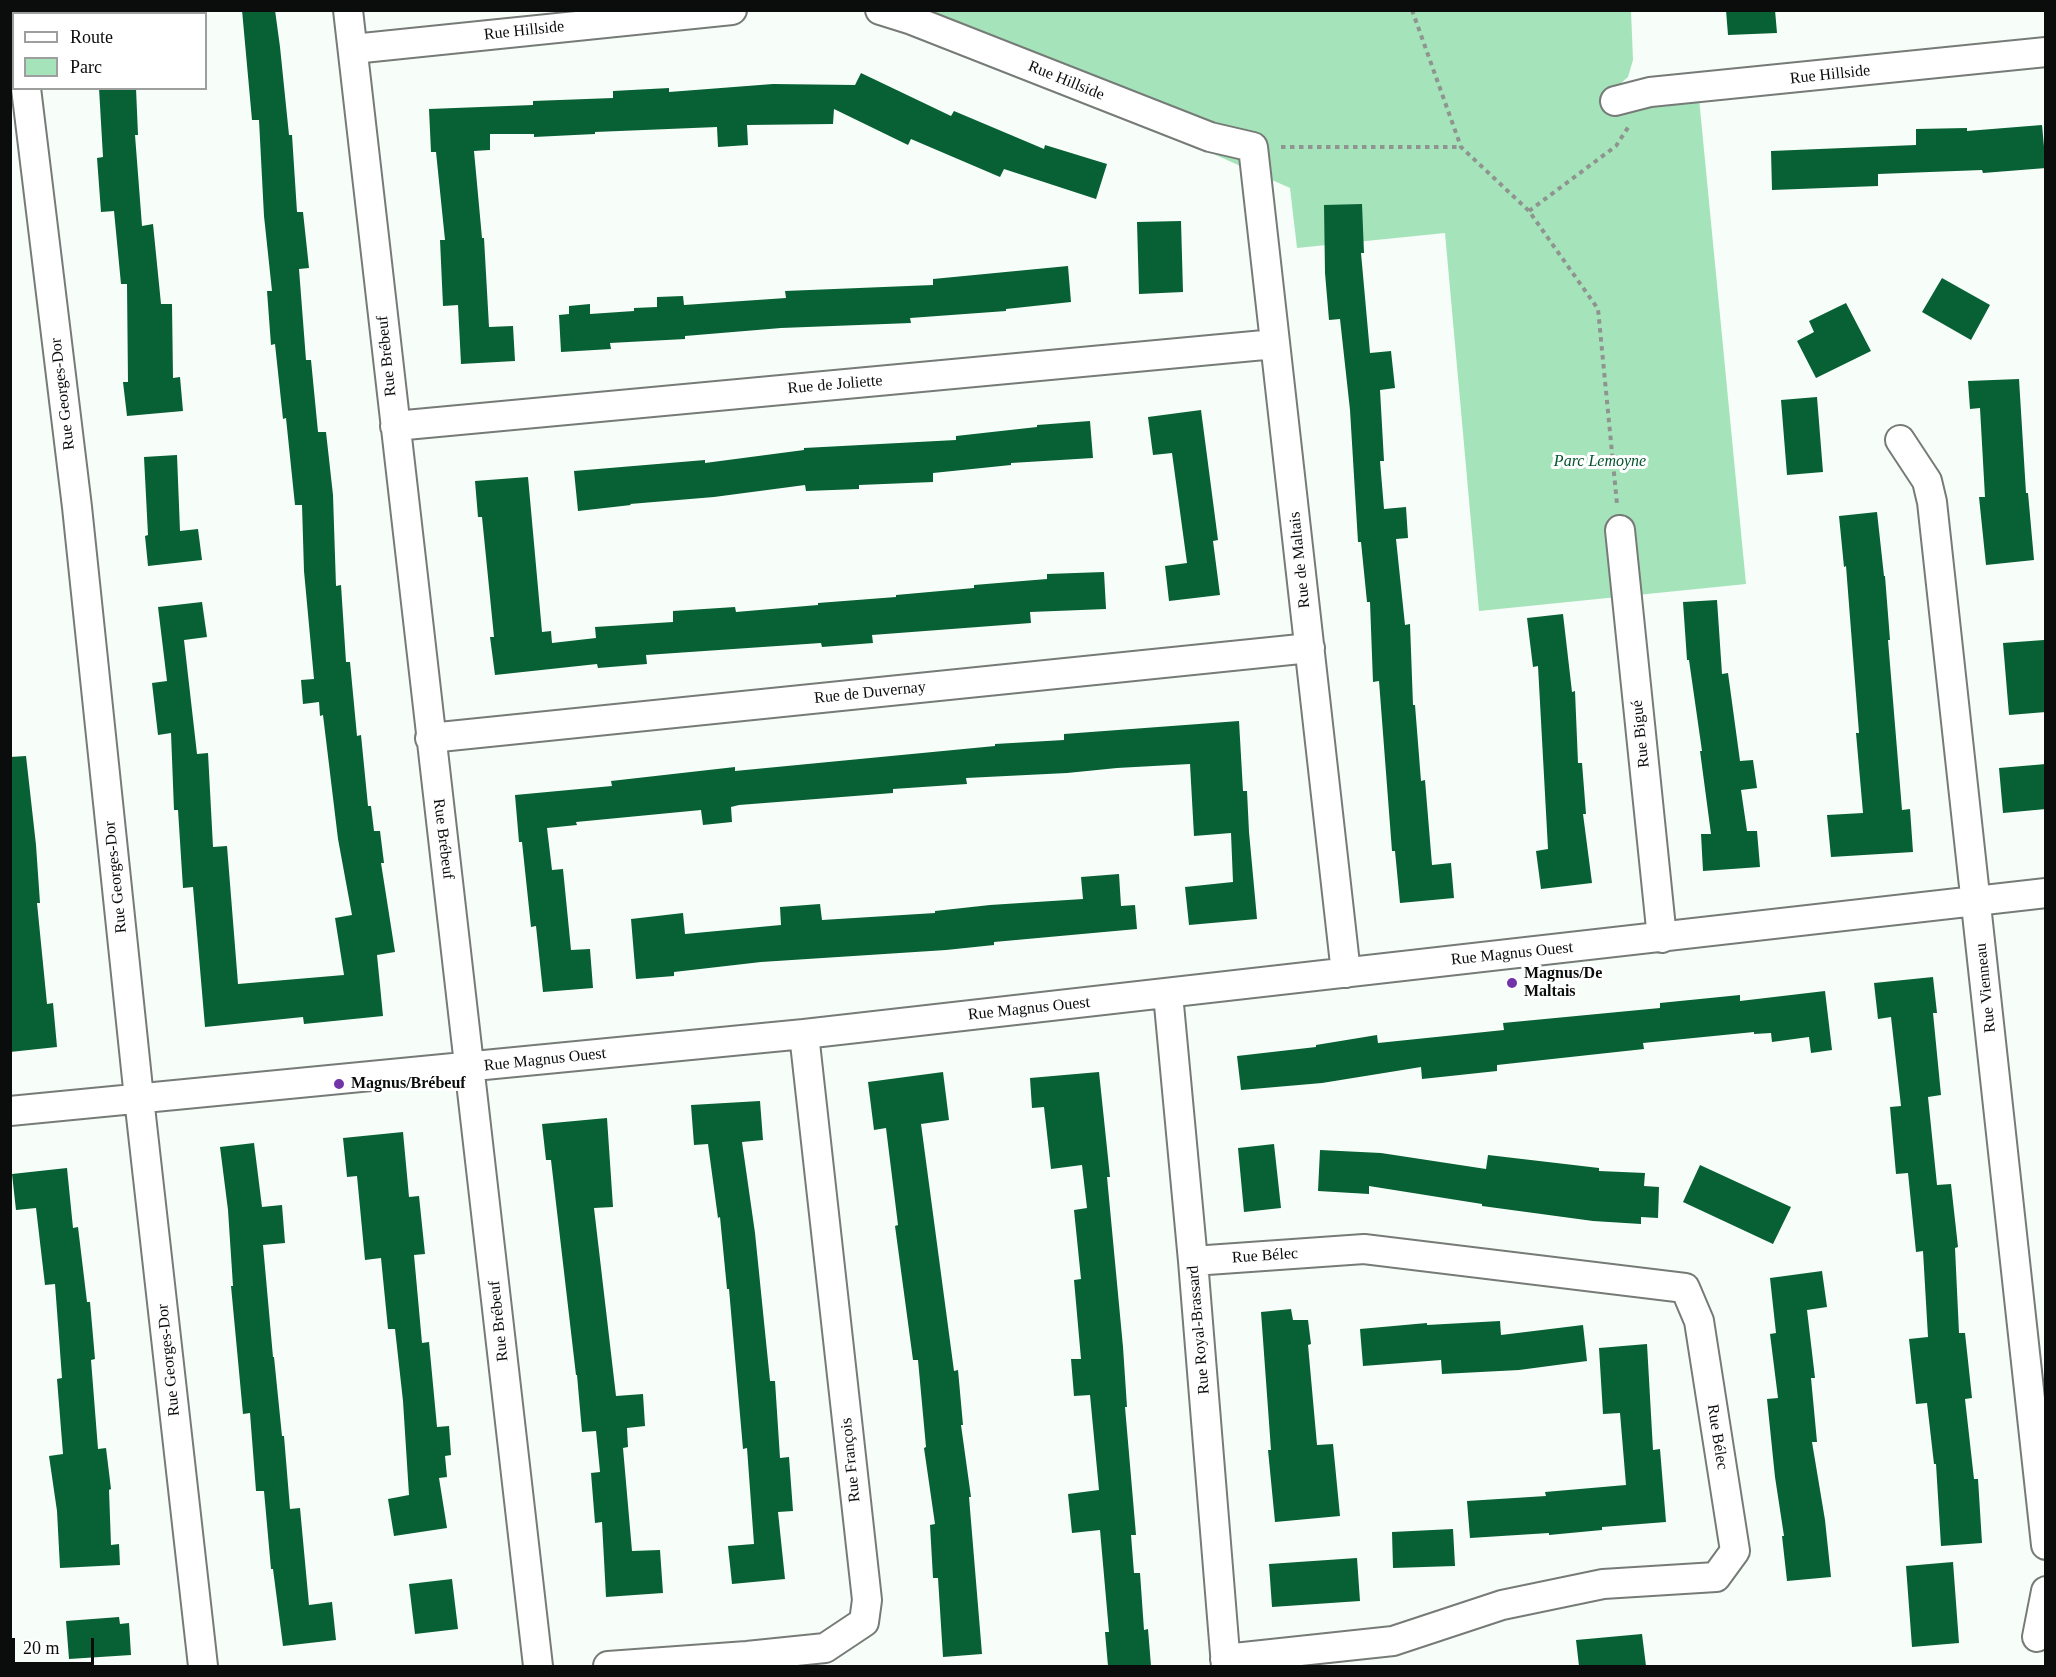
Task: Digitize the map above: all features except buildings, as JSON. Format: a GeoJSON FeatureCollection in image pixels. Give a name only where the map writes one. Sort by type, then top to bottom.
{"type":"FeatureCollection","features":[{"type":"Feature","properties":{"kind":"street","name":"Rue Brébeuf"},"geometry":{"type":"LineString","coordinates":[[348,10],[538,1666]]}},
{"type":"Feature","properties":{"kind":"street","name":"Rue Hillside"},"geometry":{"type":"LineString","coordinates":[[353,49],[732,10]]}},
{"type":"Feature","properties":{"kind":"street","name":"Rue Hillside"},"geometry":{"type":"LineString","coordinates":[[880,10],[912,20],[1210,137],[1253,147]]}},
{"type":"Feature","properties":{"kind":"street","name":"Rue Hillside"},"geometry":{"type":"LineString","coordinates":[[1615,101],[1650,92],[2046,52]]}},
{"type":"Feature","properties":{"kind":"street","name":"Rue Georges-Dor"},"geometry":{"type":"LineString","coordinates":[[26,90],[79,519],[139,1098],[203,1666]]}},
{"type":"Feature","properties":{"kind":"street","name":"Rue de Maltais"},"geometry":{"type":"LineString","coordinates":[[1253,147],[1346,973]]}},
{"type":"Feature","properties":{"kind":"street","name":"Rue de Joliette"},"geometry":{"type":"LineString","coordinates":[[394,426],[1275,344]]}},
{"type":"Feature","properties":{"kind":"street","name":"Rue Vienneau"},"geometry":{"type":"LineString","coordinates":[[1900,440],[1927,481],[1932,502],[2046,1545]]}},
{"type":"Feature","properties":{"kind":"street","name":"Rue Bigué"},"geometry":{"type":"LineString","coordinates":[[1620,530],[1662,938]]}},
{"type":"Feature","properties":{"kind":"street","name":"Rue de Duvernay"},"geometry":{"type":"LineString","coordinates":[[430,738],[1310,648]]}},
{"type":"Feature","properties":{"kind":"street","name":"Rue Magnus Ouest"},"geometry":{"type":"LineString","coordinates":[[10,1111],[804,1034],[2046,893]]}},
{"type":"Feature","properties":{"kind":"street","name":"Rue Royal-Brassard"},"geometry":{"type":"LineString","coordinates":[[1168,994],[1193,1261],[1225,1663]]}},
{"type":"Feature","properties":{"kind":"street","name":"Rue François"},"geometry":{"type":"LineString","coordinates":[[608,1666],[825,1648],[864,1622],[867,1600],[804,1034]]}},
{"type":"Feature","properties":{"kind":"street","name":"Rue Bélec"},"geometry":{"type":"LineString","coordinates":[[1193,1261],[1364,1249],[1685,1288],[1700,1321],[1735,1551],[1716,1577],[1603,1584],[1502,1605],[1393,1641],[1225,1663]]}},
{"type":"Feature","properties":{"kind":"street"},"geometry":{"type":"LineString","coordinates":[[2037,1637],[2046,1591]]}},
{"type":"Feature","properties":{"kind":"path"},"geometry":{"type":"LineString","coordinates":[[1412,10],[1461,147],[1529,211],[1598,309],[1620,530]]}},
{"type":"Feature","properties":{"kind":"path"},"geometry":{"type":"LineString","coordinates":[[1529,211],[1616,146],[1650,92]]}},
{"type":"Feature","properties":{"kind":"path"},"geometry":{"type":"LineString","coordinates":[[1253,147],[1461,147]]}},
{"type":"Feature","properties":{"kind":"green space","name":"Parc Lemoyne"},"geometry":{"type":"Polygon","coordinates":[[[880,11],[1631,11],[1633,60],[1628,77],[1614,89],[1698,88],[1746,584],[1479,611],[1445,233],[1297,248],[1290,188],[912,20],[880,11]]]}},
{"type":"Feature","properties":{"kind":"place","name":"Magnus/De Maltais"},"geometry":{"type":"Point","coordinates":[1512,983]}},
{"type":"Feature","properties":{"kind":"place","name":"Magnus/Brébeuf"},"geometry":{"type":"Point","coordinates":[339,1084]}}]}
